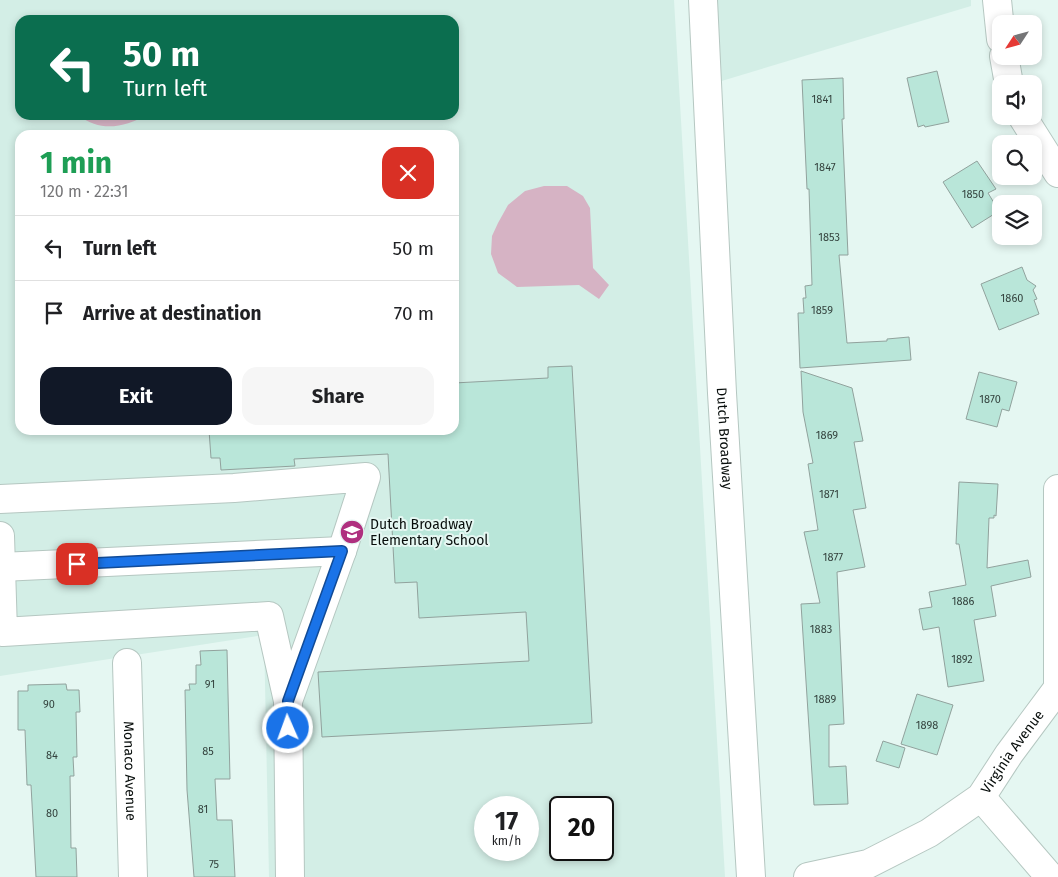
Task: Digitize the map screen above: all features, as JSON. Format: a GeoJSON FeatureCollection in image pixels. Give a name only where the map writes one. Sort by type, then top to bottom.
{"type":"FeatureCollection","features":[{"type":"Feature","properties":{"kind":"street","name":"Dutch Broadway"},"geometry":{"type":"LineString","coordinates":[[703,0],[722,393],[751,877]]}},
{"type":"Feature","properties":{"kind":"street"},"geometry":{"type":"LineString","coordinates":[[996,0],[998,15]]}},
{"type":"Feature","properties":{"kind":"street"},"geometry":{"type":"LineString","coordinates":[[1028,125],[1058,173]]}},
{"type":"Feature","properties":{"kind":"street"},"geometry":{"type":"LineString","coordinates":[[0,499],[234,488],[366,478],[288,701]]}},
{"type":"Feature","properties":{"kind":"street","name":"Virginia Avenue"},"geometry":{"type":"LineString","coordinates":[[808,877],[868,864],[929,833],[981,797],[1009,754],[1058,688],[1058,489]]}},
{"type":"Feature","properties":{"kind":"street"},"geometry":{"type":"LineString","coordinates":[[0,536],[3,632],[269,616],[288,701],[290,877]]}},
{"type":"Feature","properties":{"kind":"street"},"geometry":{"type":"LineString","coordinates":[[1,567],[342,551]]}},
{"type":"Feature","properties":{"kind":"street","name":"Monaco Avenue"},"geometry":{"type":"LineString","coordinates":[[127,663],[133,877]]}},
{"type":"Feature","properties":{"kind":"street"},"geometry":{"type":"LineString","coordinates":[[981,797],[1050,877]]}},
{"type":"Feature","properties":{"kind":"shaded area","name":"Dutch Broadway Elementary School"},"geometry":{"type":"Polygon","coordinates":[[[0,0],[674,0],[725,877],[269,877],[264,635],[0,676],[0,0]]]}},
{"type":"Feature","properties":{"kind":"shaded area"},"geometry":{"type":"Polygon","coordinates":[[[710,0],[971,0],[971,6],[715,83],[710,0]]]}},
{"type":"Feature","properties":{"kind":"shaded area"},"geometry":{"type":"Polygon","coordinates":[[[86,120],[137,120],[113,126],[104,126],[86,120]]]}},
{"type":"Feature","properties":{"kind":"shaded area"},"geometry":{"type":"Polygon","coordinates":[[[544,186],[567,186],[583,196],[590,208],[593,268],[609,285],[599,299],[579,285],[517,287],[498,273],[491,254],[492,236],[498,223],[508,205],[525,191],[544,186]]]}},
{"type":"Feature","properties":{"kind":"building"},"geometry":{"type":"Polygon","coordinates":[[[937,71],[949,122],[918,127],[907,78],[937,71]]]}},
{"type":"Feature","properties":{"kind":"building"},"geometry":{"type":"Polygon","coordinates":[[[843,78],[844,119],[842,119],[848,255],[839,255],[847,343],[887,341],[887,339],[909,337],[911,360],[800,368],[798,313],[804,313],[803,298],[806,298],[805,286],[812,285],[809,189],[807,189],[802,80],[843,78]]]}},
{"type":"Feature","properties":{"kind":"building"},"geometry":{"type":"Polygon","coordinates":[[[977,161],[996,189],[988,193],[992,200],[992,215],[972,228],[943,182],[977,161]]]}},
{"type":"Feature","properties":{"kind":"building"},"geometry":{"type":"Polygon","coordinates":[[[1022,267],[1027,280],[1036,286],[1033,290],[1037,299],[1034,300],[1039,314],[999,330],[981,284],[1022,267]]]}},
{"type":"Feature","properties":{"kind":"building"},"geometry":{"type":"Polygon","coordinates":[[[572,366],[592,723],[322,737],[318,672],[529,661],[526,612],[419,618],[417,582],[395,583],[388,454],[294,459],[295,466],[221,470],[220,458],[211,458],[209,435],[459,435],[459,383],[548,378],[548,367],[572,366]]]}},
{"type":"Feature","properties":{"kind":"building"},"geometry":{"type":"Polygon","coordinates":[[[801,371],[852,388],[863,441],[854,442],[866,508],[853,510],[865,567],[837,572],[844,724],[829,725],[829,767],[846,766],[848,804],[814,805],[801,604],[820,603],[804,532],[818,530],[808,464],[813,463],[803,412],[801,371]]]}},
{"type":"Feature","properties":{"kind":"building"},"geometry":{"type":"Polygon","coordinates":[[[979,372],[1017,382],[1009,411],[1002,409],[997,427],[966,419],[979,372]]]}},
{"type":"Feature","properties":{"kind":"building"},"geometry":{"type":"Polygon","coordinates":[[[959,482],[998,484],[996,516],[994,515],[994,518],[989,518],[987,568],[1028,560],[1031,577],[991,586],[996,616],[974,620],[984,681],[948,687],[939,627],[923,630],[919,609],[932,607],[929,592],[966,585],[959,544],[956,544],[959,482]]]}},
{"type":"Feature","properties":{"kind":"building"},"geometry":{"type":"Polygon","coordinates":[[[227,650],[230,779],[215,779],[217,820],[232,820],[235,877],[194,877],[187,790],[185,690],[190,690],[189,684],[196,684],[196,665],[201,665],[200,651],[227,650]]]}},
{"type":"Feature","properties":{"kind":"building"},"geometry":{"type":"Polygon","coordinates":[[[66,684],[67,690],[79,690],[80,712],[76,712],[77,757],[73,757],[74,776],[70,776],[71,848],[76,848],[77,877],[36,877],[31,785],[27,785],[25,730],[18,730],[18,691],[28,691],[28,685],[66,684]]]}},
{"type":"Feature","properties":{"kind":"building"},"geometry":{"type":"Polygon","coordinates":[[[917,694],[953,705],[937,755],[901,744],[917,694]]]}},
{"type":"Feature","properties":{"kind":"building"},"geometry":{"type":"Polygon","coordinates":[[[883,741],[905,748],[899,768],[876,761],[883,741]]]}},
{"type":"Feature","properties":{"kind":"place","name":"Dutch Broadway Elementary School"},"geometry":{"type":"Point","coordinates":[352,532]}},
{"type":"Feature","properties":{"kind":"route"},"geometry":{"type":"LineString","coordinates":[[77,564],[342,551],[288,701],[288,728]]}}]}
